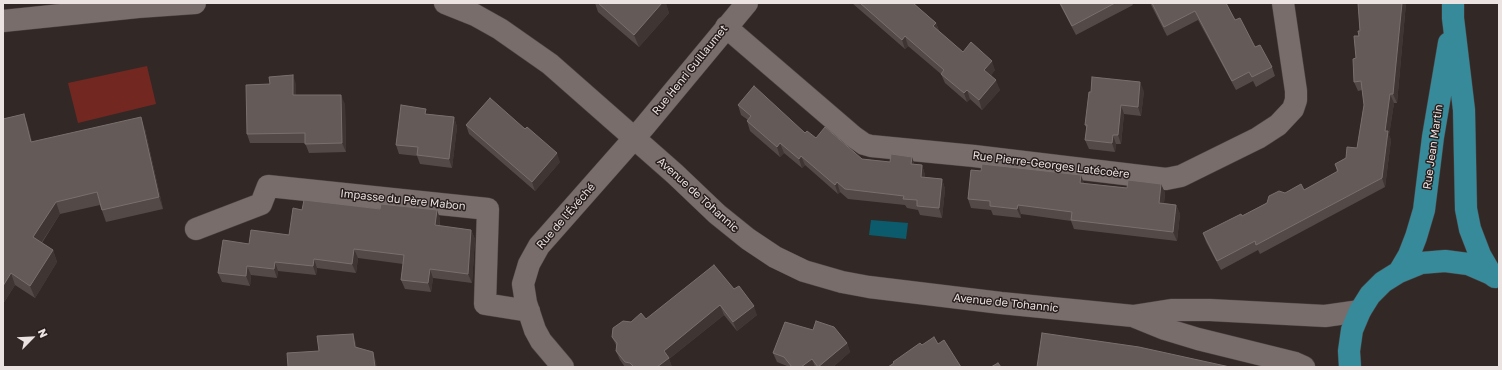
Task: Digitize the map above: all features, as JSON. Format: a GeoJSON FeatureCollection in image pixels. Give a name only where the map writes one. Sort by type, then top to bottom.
{"type":"FeatureCollection","features":[{"type":"Feature","properties":{"kind":"main road","name":"Rue Jean Martin"},"geometry":{"type":"LineString","coordinates":[[1399,272],[1409,255],[1424,210],[1433,137],[1453,10]]}},
{"type":"Feature","properties":{"kind":"main road","name":"Rue Jean Martin"},"geometry":{"type":"LineString","coordinates":[[1453,10],[1464,110],[1466,209],[1470,229],[1480,255],[1495,277]]}},
{"type":"Feature","properties":{"kind":"main road"},"geometry":{"type":"LineString","coordinates":[[1350,367],[1349,351],[1352,330],[1360,311],[1370,295],[1383,282],[1399,272],[1421,263],[1445,261],[1468,264],[1495,277]]}},
{"type":"Feature","properties":{"kind":"street"},"geometry":{"type":"LineString","coordinates":[[3,21],[130,7],[195,3]]}},
{"type":"Feature","properties":{"kind":"street","name":"Avenue de Tohannic"},"geometry":{"type":"LineString","coordinates":[[445,3],[475,15],[500,29],[550,64],[675,174],[717,214],[748,239],[776,257],[804,271],[842,282],[869,287],[1001,303],[1133,316],[1171,310],[1210,310],[1325,316],[1360,311]]}},
{"type":"Feature","properties":{"kind":"street","name":"Rue Henri Guillaumet"},"geometry":{"type":"LineString","coordinates":[[634,138],[747,3]]}},
{"type":"Feature","properties":{"kind":"street","name":"Rue Pierre-Georges Latécoère"},"geometry":{"type":"LineString","coordinates":[[726,27],[864,144],[1166,179],[1181,176],[1258,138],[1278,125],[1293,109],[1296,100],[1296,91],[1283,3]]}},
{"type":"Feature","properties":{"kind":"street","name":"Rue de l'Évéché"},"geometry":{"type":"LineString","coordinates":[[563,367],[541,341],[535,330],[526,303],[524,284],[529,264],[539,246],[634,138]]}},
{"type":"Feature","properties":{"kind":"street","name":"Impasse du Père Mabon"},"geometry":{"type":"LineString","coordinates":[[196,229],[261,204],[268,186],[488,209],[485,304],[529,311]]}},
{"type":"Feature","properties":{"kind":"street","name":"Avenue de Tohannic"},"geometry":{"type":"LineString","coordinates":[[1133,316],[1165,329],[1198,339],[1295,363],[1304,367]]}},
{"type":"Feature","properties":{"kind":"shaded area"},"geometry":{"type":"Polygon","coordinates":[[[147,66],[156,104],[78,123],[68,83],[147,66]]]}},
{"type":"Feature","properties":{"kind":"water"},"geometry":{"type":"Polygon","coordinates":[[[871,220],[908,223],[906,239],[869,235],[871,220]]]}},
{"type":"Feature","properties":{"kind":"building"},"geometry":{"type":"Polygon","coordinates":[[[598,3],[662,3],[634,35],[598,3]]]}},
{"type":"Feature","properties":{"kind":"building"},"geometry":{"type":"Polygon","coordinates":[[[860,3],[913,3],[936,23],[933,26],[963,52],[971,42],[992,61],[984,70],[996,80],[979,100],[967,90],[964,93],[941,74],[944,70],[905,36],[902,40],[860,3]]]}},
{"type":"Feature","properties":{"kind":"building"},"geometry":{"type":"Polygon","coordinates":[[[1060,3],[1115,3],[1072,26],[1060,3]]]}},
{"type":"Feature","properties":{"kind":"building"},"geometry":{"type":"Polygon","coordinates":[[[1152,3],[1226,3],[1235,20],[1240,18],[1255,47],[1260,45],[1272,67],[1252,77],[1249,72],[1232,81],[1195,11],[1164,27],[1152,3]]]}},
{"type":"Feature","properties":{"kind":"building"},"geometry":{"type":"Polygon","coordinates":[[[1358,3],[1402,3],[1393,94],[1390,94],[1385,131],[1388,131],[1382,178],[1256,245],[1255,241],[1217,261],[1203,233],[1267,203],[1269,196],[1279,191],[1285,193],[1301,184],[1304,190],[1338,171],[1335,164],[1346,158],[1347,147],[1357,148],[1364,105],[1361,81],[1354,82],[1353,59],[1356,58],[1354,36],[1359,36],[1358,31],[1360,31],[1358,3]]]}},
{"type":"Feature","properties":{"kind":"building"},"geometry":{"type":"Polygon","coordinates":[[[293,75],[293,95],[341,95],[342,143],[305,144],[305,133],[247,134],[246,85],[270,84],[269,77],[293,75]]]}},
{"type":"Feature","properties":{"kind":"building"},"geometry":{"type":"Polygon","coordinates":[[[1092,77],[1140,82],[1138,107],[1121,105],[1118,135],[1113,135],[1112,143],[1085,140],[1087,125],[1085,125],[1092,77]]]}},
{"type":"Feature","properties":{"kind":"building"},"geometry":{"type":"Polygon","coordinates":[[[754,86],[805,133],[807,131],[816,138],[825,127],[862,159],[890,162],[891,154],[912,157],[911,164],[922,165],[921,177],[942,179],[939,208],[917,206],[917,200],[903,199],[904,196],[845,189],[837,182],[835,185],[801,156],[799,159],[780,143],[777,147],[747,121],[751,116],[738,105],[754,86]]]}},
{"type":"Feature","properties":{"kind":"building"},"geometry":{"type":"Polygon","coordinates":[[[490,98],[525,129],[527,127],[557,153],[532,182],[466,125],[490,98]]]}},
{"type":"Feature","properties":{"kind":"building"},"geometry":{"type":"Polygon","coordinates":[[[401,105],[426,109],[425,114],[454,117],[449,159],[417,155],[418,147],[396,145],[401,105]]]}},
{"type":"Feature","properties":{"kind":"building"},"geometry":{"type":"Polygon","coordinates":[[[24,114],[31,142],[141,117],[159,197],[102,210],[97,192],[56,202],[33,237],[53,250],[30,286],[11,273],[3,286],[3,119],[24,114]]]}},
{"type":"Feature","properties":{"kind":"building"},"geometry":{"type":"Polygon","coordinates":[[[982,164],[1081,175],[1080,183],[1127,188],[1128,180],[1161,184],[1159,203],[1176,205],[1173,232],[1071,220],[1072,212],[1018,205],[1017,209],[990,206],[990,201],[968,199],[971,170],[981,171],[982,164]]]}},
{"type":"Feature","properties":{"kind":"building"},"geometry":{"type":"Polygon","coordinates":[[[304,200],[380,209],[381,204],[437,210],[435,225],[471,230],[468,274],[430,269],[428,283],[401,280],[404,255],[354,249],[352,264],[314,259],[313,266],[275,262],[274,269],[247,266],[246,276],[218,273],[223,240],[249,244],[251,230],[289,235],[293,208],[302,210],[304,200]]]}},
{"type":"Feature","properties":{"kind":"building"},"geometry":{"type":"Polygon","coordinates":[[[714,265],[734,289],[739,286],[754,306],[733,322],[720,305],[664,351],[669,358],[657,367],[634,367],[630,363],[625,362],[616,351],[617,343],[612,337],[613,328],[623,321],[631,322],[641,313],[646,319],[714,265]]]}},
{"type":"Feature","properties":{"kind":"building"},"geometry":{"type":"Polygon","coordinates":[[[816,321],[834,327],[847,343],[818,367],[812,359],[801,367],[792,367],[784,357],[773,353],[785,322],[813,330],[816,321]]]}},
{"type":"Feature","properties":{"kind":"building"},"geometry":{"type":"Polygon","coordinates":[[[1042,333],[1139,347],[1230,367],[1037,367],[1042,333]]]}},
{"type":"Feature","properties":{"kind":"building"},"geometry":{"type":"Polygon","coordinates":[[[353,334],[355,347],[373,352],[375,367],[288,367],[287,353],[319,351],[317,336],[353,334]]]}},
{"type":"Feature","properties":{"kind":"building"},"geometry":{"type":"Polygon","coordinates":[[[934,337],[938,344],[944,340],[961,367],[888,367],[920,343],[922,345],[934,337]]]}},
{"type":"Feature","properties":{"kind":"building"},"geometry":{"type":"Polygon","coordinates":[[[998,363],[1001,367],[991,367],[998,363]]]}}]}
